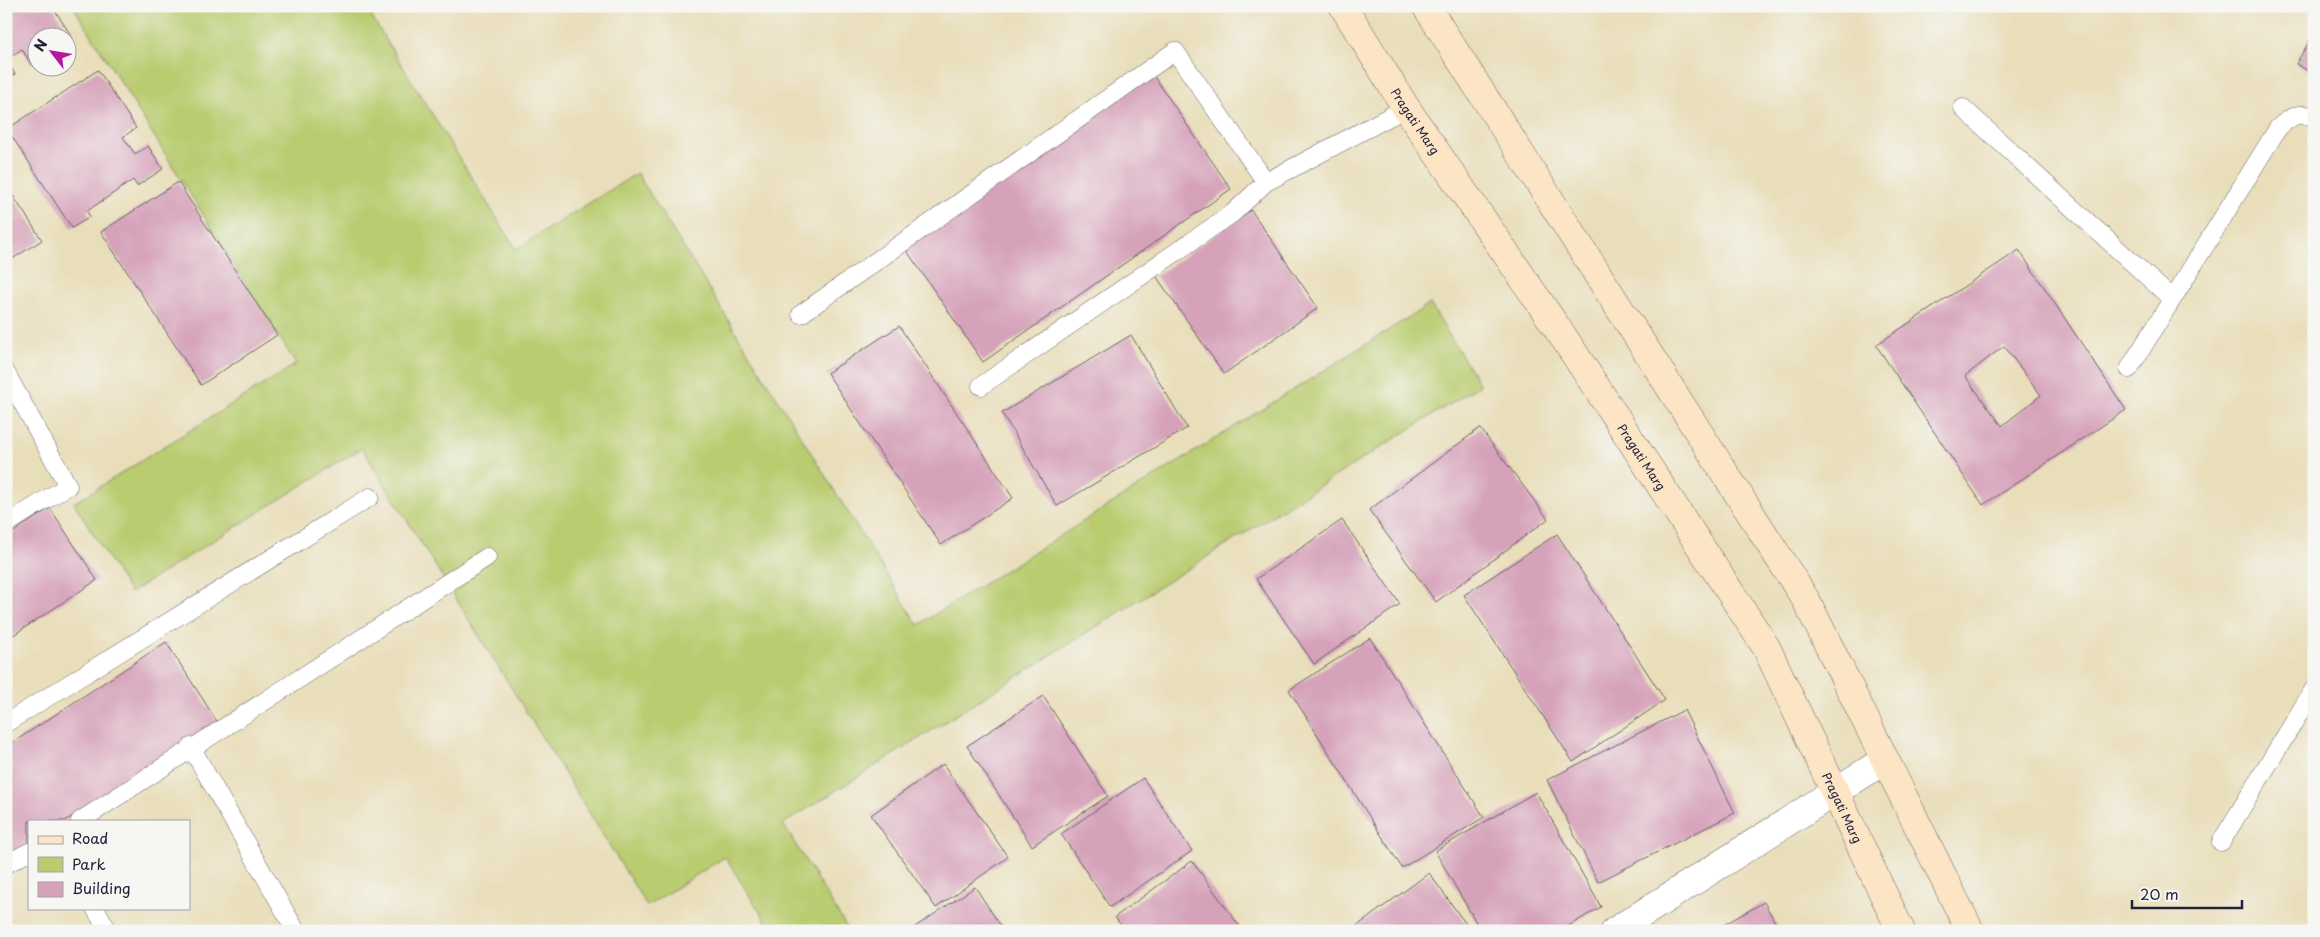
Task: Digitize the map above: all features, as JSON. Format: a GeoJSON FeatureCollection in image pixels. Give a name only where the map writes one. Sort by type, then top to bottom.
{"type":"FeatureCollection","features":[{"type":"Feature","properties":{"kind":"main road","name":"Pragati Marg"},"geometry":{"type":"LineString","coordinates":[[1343,6],[1406,108],[1566,341],[1766,647],[1901,931]]}},
{"type":"Feature","properties":{"kind":"main road"},"geometry":{"type":"LineString","coordinates":[[1426,6],[1806,600],[1970,931]]}},
{"type":"Feature","properties":{"kind":"street"},"geometry":{"type":"LineString","coordinates":[[1615,931],[1885,760]]}},
{"type":"Feature","properties":{"kind":"lane"},"geometry":{"type":"LineString","coordinates":[[801,314],[1176,51],[1266,182]]}},
{"type":"Feature","properties":{"kind":"lane"},"geometry":{"type":"LineString","coordinates":[[981,386],[1233,213],[1266,182],[1406,108]]}},
{"type":"Feature","properties":{"kind":"lane"},"geometry":{"type":"LineString","coordinates":[[1963,108],[2172,299]]}},
{"type":"Feature","properties":{"kind":"lane"},"geometry":{"type":"LineString","coordinates":[[2130,369],[2278,128],[2291,116],[2304,113],[2314,117]]}},
{"type":"Feature","properties":{"kind":"lane"},"geometry":{"type":"LineString","coordinates":[[6,373],[68,486],[6,524]]}},
{"type":"Feature","properties":{"kind":"lane"},"geometry":{"type":"LineString","coordinates":[[6,723],[370,497]]}},
{"type":"Feature","properties":{"kind":"lane"},"geometry":{"type":"LineString","coordinates":[[82,820],[191,747],[487,557]]}},
{"type":"Feature","properties":{"kind":"lane"},"geometry":{"type":"LineString","coordinates":[[2221,842],[2314,689]]}},
{"type":"Feature","properties":{"kind":"lane"},"geometry":{"type":"LineString","coordinates":[[191,747],[296,931]]}},
{"type":"Feature","properties":{"kind":"lane"},"geometry":{"type":"LineString","coordinates":[[6,864],[28,853]]}},
{"type":"Feature","properties":{"kind":"lane"},"geometry":{"type":"LineString","coordinates":[[96,910],[108,931]]}},
{"type":"Feature","properties":{"kind":"green space"},"geometry":{"type":"Polygon","coordinates":[[[73,6],[365,6],[516,249],[637,173],[918,625],[1430,304],[1480,385],[783,824],[849,931],[772,931],[725,857],[647,906],[362,448],[130,593],[74,503],[296,364],[73,6]]]}},
{"type":"Feature","properties":{"kind":"building"},"geometry":{"type":"Polygon","coordinates":[[[6,6],[52,6],[66,28],[28,28],[28,59],[22,49],[6,60],[6,6]]]}},
{"type":"Feature","properties":{"kind":"building"},"geometry":{"type":"Polygon","coordinates":[[[2314,33],[2314,74],[2296,64],[2314,33]]]}},
{"type":"Feature","properties":{"kind":"building"},"geometry":{"type":"Polygon","coordinates":[[[6,60],[15,74],[6,80],[6,60]]]}},
{"type":"Feature","properties":{"kind":"building"},"geometry":{"type":"Polygon","coordinates":[[[98,70],[136,128],[123,137],[135,154],[148,146],[163,169],[137,186],[133,180],[87,211],[90,217],[72,228],[7,129],[98,70]]]}},
{"type":"Feature","properties":{"kind":"building"},"geometry":{"type":"Polygon","coordinates":[[[1153,75],[1231,189],[983,362],[905,248],[1153,75]]]}},
{"type":"Feature","properties":{"kind":"building"},"geometry":{"type":"Polygon","coordinates":[[[178,182],[277,335],[201,385],[101,232],[178,182]]]}},
{"type":"Feature","properties":{"kind":"building"},"geometry":{"type":"Polygon","coordinates":[[[6,185],[42,240],[6,263],[6,185]]]}},
{"type":"Feature","properties":{"kind":"building"},"geometry":{"type":"Polygon","coordinates":[[[1251,210],[1318,308],[1224,374],[1156,276],[1251,210]]]}},
{"type":"Feature","properties":{"kind":"building"},"geometry":{"type":"Polygon","coordinates":[[[2019,250],[2126,410],[1983,505],[1876,345],[2019,250]],[[2004,346],[1965,376],[2002,426],[2041,395],[2004,346]]]}},
{"type":"Feature","properties":{"kind":"building"},"geometry":{"type":"Polygon","coordinates":[[[899,326],[1013,498],[941,545],[827,373],[899,326]]]}},
{"type":"Feature","properties":{"kind":"building"},"geometry":{"type":"Polygon","coordinates":[[[1131,335],[1187,428],[1057,506],[1002,413],[1131,335]]]}},
{"type":"Feature","properties":{"kind":"building"},"geometry":{"type":"Polygon","coordinates":[[[1480,428],[1548,519],[1436,602],[1369,510],[1480,428]]]}},
{"type":"Feature","properties":{"kind":"building"},"geometry":{"type":"Polygon","coordinates":[[[50,508],[97,580],[6,640],[6,537],[50,508]]]}},
{"type":"Feature","properties":{"kind":"building"},"geometry":{"type":"Polygon","coordinates":[[[1342,520],[1400,604],[1314,664],[1256,579],[1342,520]]]}},
{"type":"Feature","properties":{"kind":"building"},"geometry":{"type":"Polygon","coordinates":[[[1557,534],[1665,700],[1573,762],[1464,595],[1557,534]]]}},
{"type":"Feature","properties":{"kind":"building"},"geometry":{"type":"Polygon","coordinates":[[[1370,638],[1484,817],[1402,868],[1289,690],[1370,638]]]}},
{"type":"Feature","properties":{"kind":"building"},"geometry":{"type":"Polygon","coordinates":[[[166,642],[218,723],[67,820],[28,820],[28,845],[9,856],[6,852],[6,747],[166,642]]]}},
{"type":"Feature","properties":{"kind":"building"},"geometry":{"type":"Polygon","coordinates":[[[1043,696],[1108,796],[1032,846],[967,746],[1043,696]]]}},
{"type":"Feature","properties":{"kind":"building"},"geometry":{"type":"Polygon","coordinates":[[[1684,710],[1735,813],[1598,882],[1547,780],[1684,710]]]}},
{"type":"Feature","properties":{"kind":"building"},"geometry":{"type":"Polygon","coordinates":[[[943,764],[1008,857],[936,908],[871,815],[943,764]]]}},
{"type":"Feature","properties":{"kind":"building"},"geometry":{"type":"Polygon","coordinates":[[[1143,778],[1192,851],[1110,907],[1061,834],[1143,778]]]}},
{"type":"Feature","properties":{"kind":"building"},"geometry":{"type":"Polygon","coordinates":[[[1536,792],[1601,907],[1560,931],[1481,931],[1435,851],[1536,792]]]}},
{"type":"Feature","properties":{"kind":"building"},"geometry":{"type":"Polygon","coordinates":[[[1192,861],[1243,931],[1125,931],[1115,917],[1192,861]]]}},
{"type":"Feature","properties":{"kind":"building"},"geometry":{"type":"Polygon","coordinates":[[[1429,873],[1471,931],[1354,931],[1353,929],[1429,873]]]}},
{"type":"Feature","properties":{"kind":"building"},"geometry":{"type":"Polygon","coordinates":[[[975,887],[1004,931],[909,931],[975,887]]]}},
{"type":"Feature","properties":{"kind":"building"},"geometry":{"type":"Polygon","coordinates":[[[1764,902],[1780,931],[1713,931],[1764,902]]]}}]}
